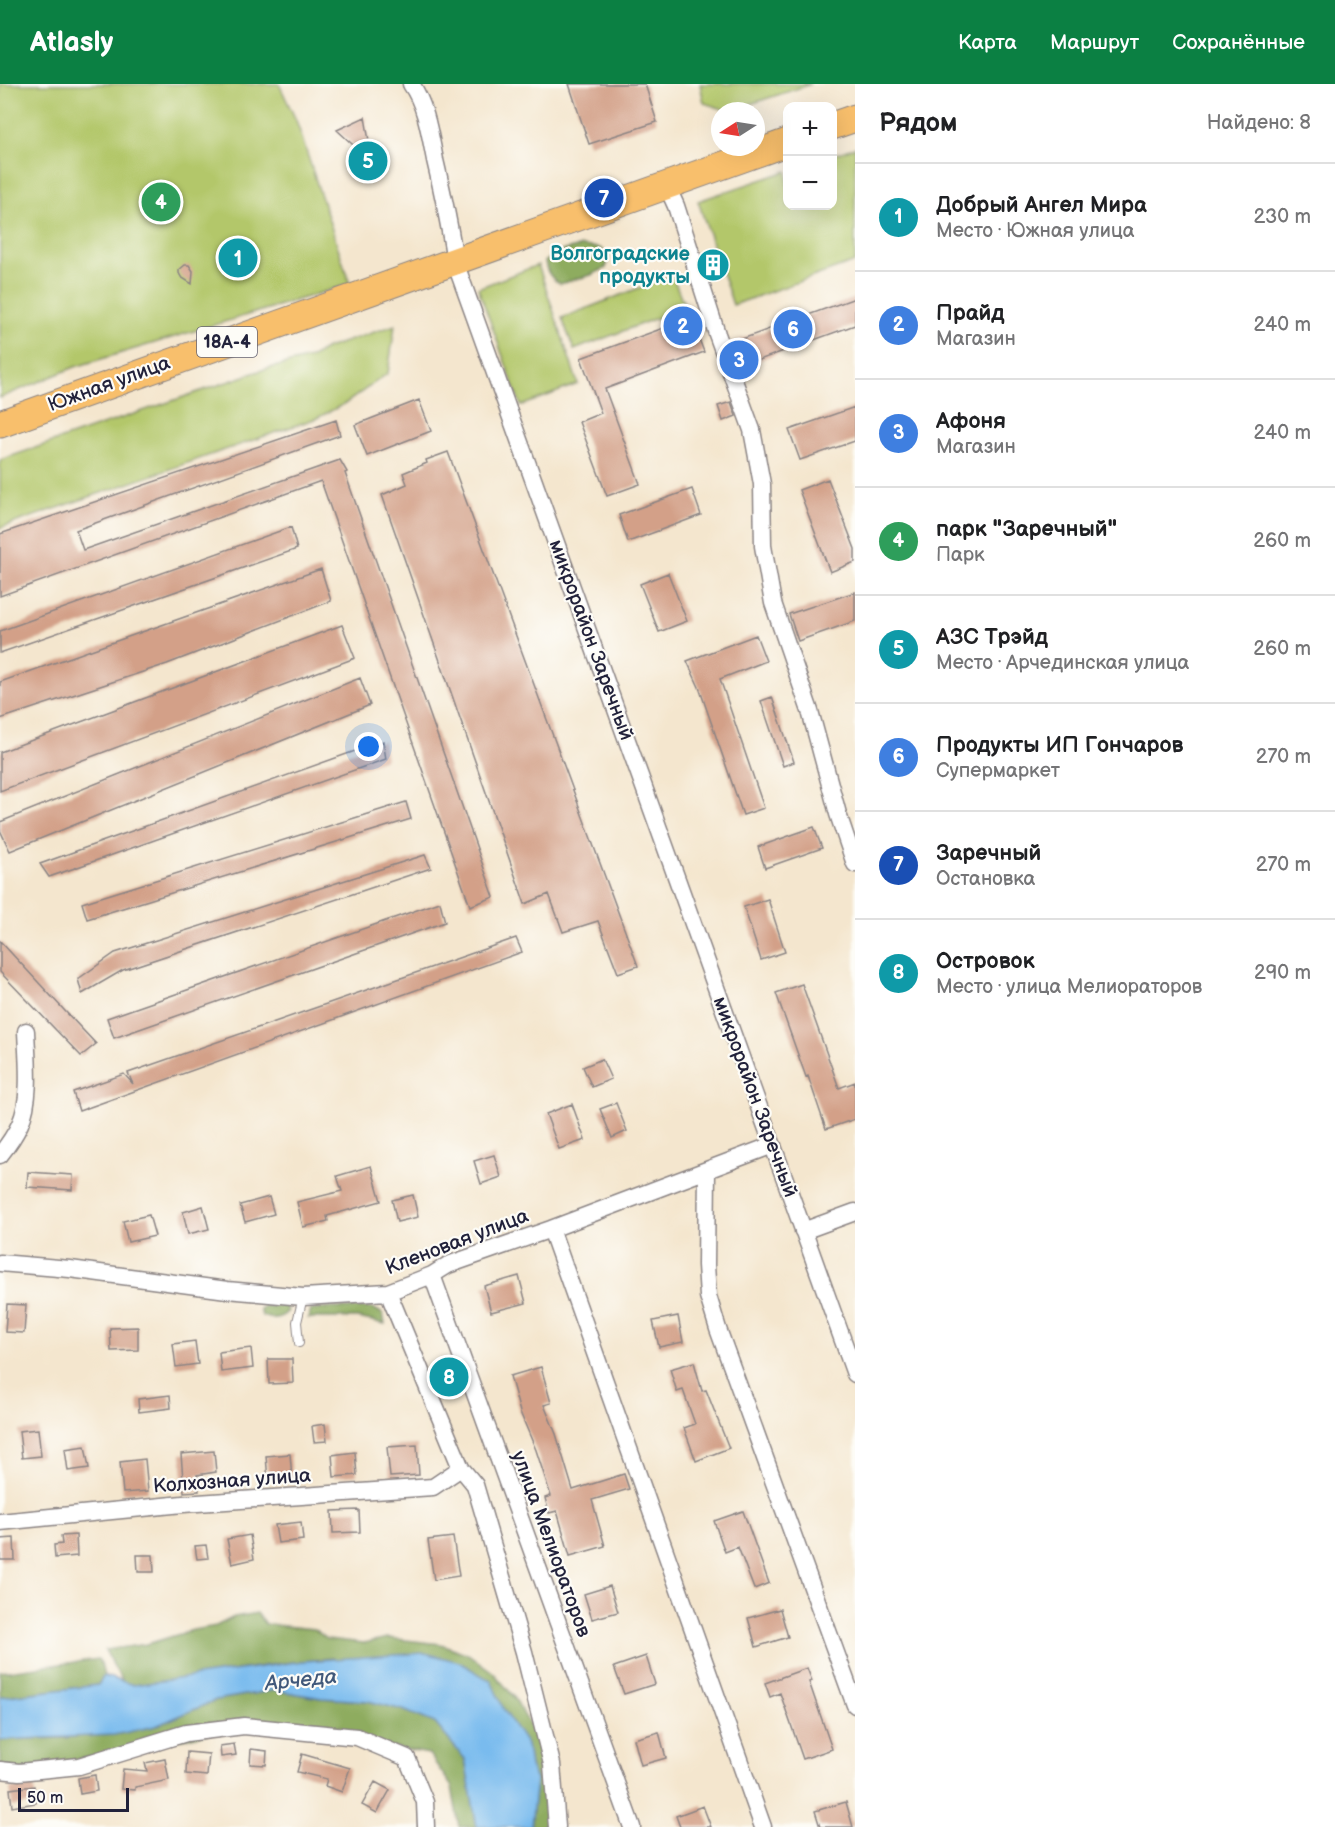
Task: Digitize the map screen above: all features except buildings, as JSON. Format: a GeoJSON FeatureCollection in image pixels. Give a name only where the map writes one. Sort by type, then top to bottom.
{"type":"FeatureCollection","features":[{"type":"Feature","properties":{"kind":"main road"},"geometry":{"type":"LineString","coordinates":[[837,124],[855,118]]}},
{"type":"Feature","properties":{"kind":"main road","name":"18А-4"},"geometry":{"type":"LineString","coordinates":[[455,261],[783,144]]}},
{"type":"Feature","properties":{"kind":"main road","name":"Южная улица"},"geometry":{"type":"LineString","coordinates":[[0,423],[455,261]]}},
{"type":"Feature","properties":{"kind":"street","name":"микрорайон Заречный"},"geometry":{"type":"LineString","coordinates":[[411,84],[417,91],[429,127],[455,261],[855,1374]]}},
{"type":"Feature","properties":{"kind":"street"},"geometry":{"type":"LineString","coordinates":[[667,186],[752,430],[762,484],[763,546],[775,611],[810,711],[838,814],[855,864]]}},
{"type":"Feature","properties":{"kind":"street"},"geometry":{"type":"LineString","coordinates":[[0,1155],[22,1121],[27,1089],[26,1030]]}},
{"type":"Feature","properties":{"kind":"street","name":"Кленовая улица"},"geometry":{"type":"LineString","coordinates":[[0,1263],[303,1297],[387,1292],[432,1275],[448,1265],[551,1229],[773,1145]]}},
{"type":"Feature","properties":{"kind":"street"},"geometry":{"type":"LineString","coordinates":[[707,1171],[708,1296],[855,1705]]}},
{"type":"Feature","properties":{"kind":"street"},"geometry":{"type":"LineString","coordinates":[[803,1231],[855,1212]]}},
{"type":"Feature","properties":{"kind":"street"},"geometry":{"type":"LineString","coordinates":[[551,1229],[763,1827]]}},
{"type":"Feature","properties":{"kind":"street","name":"улица Мелиораторов"},"geometry":{"type":"LineString","coordinates":[[432,1275],[632,1827]]}},
{"type":"Feature","properties":{"kind":"street"},"geometry":{"type":"LineString","coordinates":[[387,1292],[461,1468],[474,1485],[524,1652],[552,1764],[557,1827]]}},
{"type":"Feature","properties":{"kind":"street","name":"Колхозная улица"},"geometry":{"type":"LineString","coordinates":[[0,1522],[183,1504],[433,1487],[461,1468]]}},
{"type":"Feature","properties":{"kind":"street"},"geometry":{"type":"LineString","coordinates":[[0,1770],[19,1772],[78,1766],[186,1733],[244,1726],[357,1737],[407,1758],[424,1802],[426,1827]]}},
{"type":"Feature","properties":{"kind":"lane"},"geometry":{"type":"LineString","coordinates":[[299,1343],[297,1322],[303,1297]]}},
{"type":"Feature","properties":{"kind":"green space"},"geometry":{"type":"Polygon","coordinates":[[[0,84],[279,84],[296,120],[350,284],[75,367],[0,398],[0,84]]]}},
{"type":"Feature","properties":{"kind":"green space"},"geometry":{"type":"Polygon","coordinates":[[[700,84],[811,84],[756,102],[711,102],[711,105],[704,103],[700,84]]]}},
{"type":"Feature","properties":{"kind":"green space"},"geometry":{"type":"Polygon","coordinates":[[[855,147],[855,262],[733,305],[698,201],[783,172],[783,210],[837,210],[837,154],[855,147]]]}},
{"type":"Feature","properties":{"kind":"green space"},"geometry":{"type":"Polygon","coordinates":[[[582,246],[600,248],[609,256],[606,268],[560,284],[546,268],[545,261],[564,250],[582,246]]]}},
{"type":"Feature","properties":{"kind":"green space"},"geometry":{"type":"Polygon","coordinates":[[[538,265],[578,384],[521,406],[478,288],[538,265]]]}},
{"type":"Feature","properties":{"kind":"green space"},"geometry":{"type":"Polygon","coordinates":[[[672,275],[685,307],[574,350],[562,318],[672,275]]]}},
{"type":"Feature","properties":{"kind":"green space"},"geometry":{"type":"Polygon","coordinates":[[[395,325],[388,373],[346,403],[317,418],[0,528],[0,460],[262,370],[310,358],[327,348],[395,325]]]}},
{"type":"Feature","properties":{"kind":"green space"},"geometry":{"type":"Polygon","coordinates":[[[264,1306],[285,1306],[288,1311],[279,1317],[269,1318],[262,1316],[260,1309],[264,1306]]]}},
{"type":"Feature","properties":{"kind":"green space"},"geometry":{"type":"Polygon","coordinates":[[[373,1308],[383,1314],[385,1324],[358,1318],[308,1318],[311,1310],[373,1308]]]}},
{"type":"Feature","properties":{"kind":"green space"},"geometry":{"type":"Polygon","coordinates":[[[257,1613],[265,1624],[314,1629],[327,1639],[364,1643],[388,1638],[441,1644],[468,1654],[494,1673],[514,1697],[532,1729],[542,1755],[548,1791],[546,1827],[531,1827],[536,1780],[530,1767],[527,1745],[333,1658],[276,1664],[134,1686],[123,1683],[105,1650],[147,1644],[193,1630],[216,1626],[234,1617],[257,1613]]]}},
{"type":"Feature","properties":{"kind":"green space"},"geometry":{"type":"Polygon","coordinates":[[[98,1659],[104,1676],[98,1685],[0,1697],[0,1672],[98,1659]]]}},
{"type":"Feature","properties":{"kind":"green space"},"geometry":{"type":"Polygon","coordinates":[[[275,1690],[321,1698],[368,1701],[403,1710],[435,1723],[465,1759],[477,1827],[459,1827],[452,1787],[429,1754],[261,1723],[0,1775],[0,1740],[65,1738],[156,1726],[216,1700],[275,1690]]]}},
{"type":"Feature","properties":{"kind":"water","name":"Арчеда"},"geometry":{"type":"Polygon","coordinates":[[[425,1653],[459,1662],[491,1681],[504,1710],[527,1745],[530,1767],[536,1780],[531,1827],[477,1827],[465,1759],[435,1723],[403,1710],[368,1701],[321,1698],[275,1690],[216,1700],[156,1726],[114,1735],[0,1740],[0,1697],[98,1685],[104,1676],[134,1685],[303,1661],[425,1653]]]}},
{"type":"Feature","properties":{"kind":"place","name":"АЗС Трэйд"},"geometry":{"type":"Point","coordinates":[368,161]}},
{"type":"Feature","properties":{"kind":"place","name":"Заречный"},"geometry":{"type":"Point","coordinates":[604,198]}},
{"type":"Feature","properties":{"kind":"place","name":"парк \"Заречный\""},"geometry":{"type":"Point","coordinates":[161,202]}},
{"type":"Feature","properties":{"kind":"place","name":"Добрый Ангел Мира"},"geometry":{"type":"Point","coordinates":[238,258]}},
{"type":"Feature","properties":{"kind":"place","name":"Волгоградские продукты"},"geometry":{"type":"Point","coordinates":[713,265]}},
{"type":"Feature","properties":{"kind":"place","name":"Прайд"},"geometry":{"type":"Point","coordinates":[683,326]}},
{"type":"Feature","properties":{"kind":"place","name":"Продукты ИП Гончаров"},"geometry":{"type":"Point","coordinates":[793,329]}},
{"type":"Feature","properties":{"kind":"place","name":"Афоня"},"geometry":{"type":"Point","coordinates":[739,360]}},
{"type":"Feature","properties":{"kind":"place","name":"Островок"},"geometry":{"type":"Point","coordinates":[449,1377]}}]}
